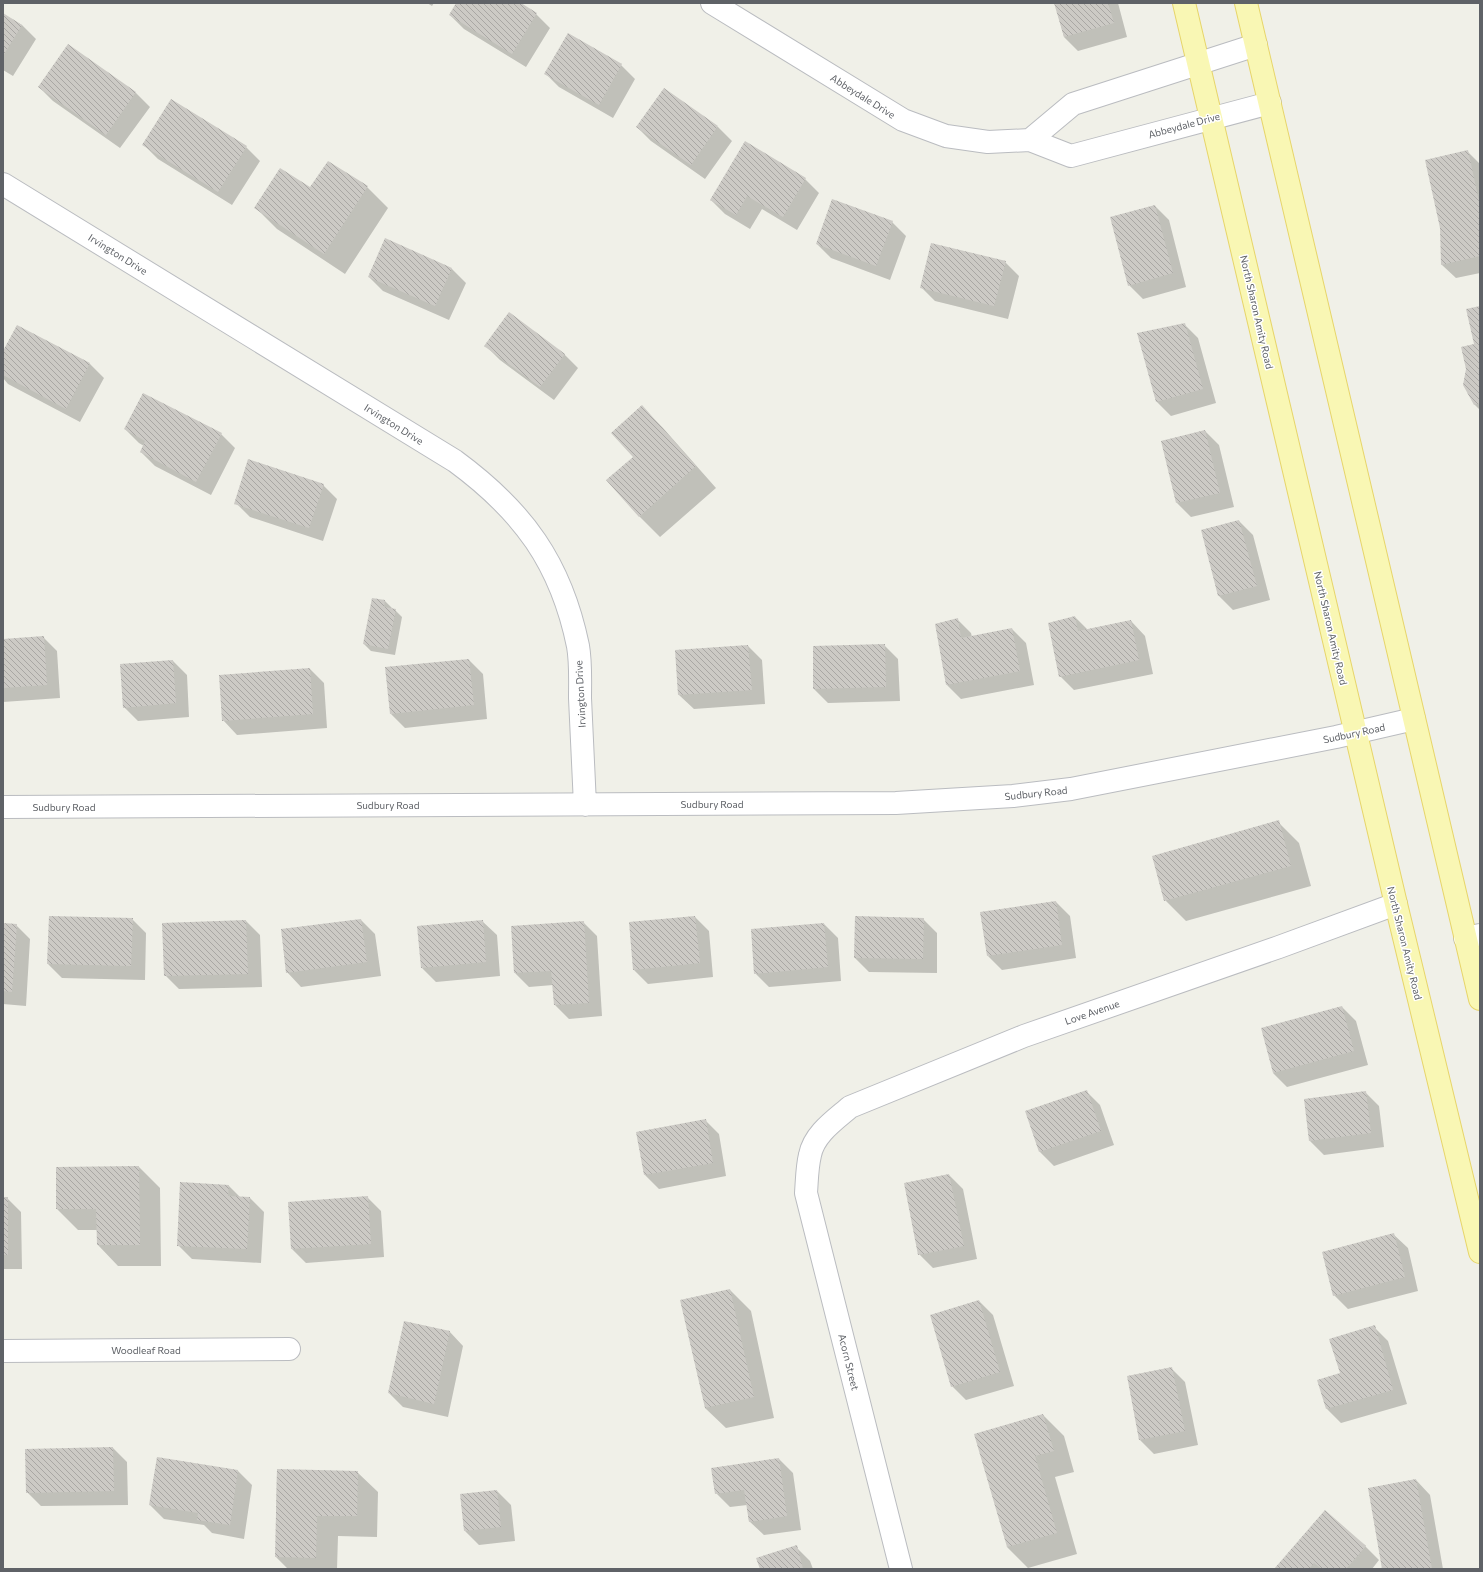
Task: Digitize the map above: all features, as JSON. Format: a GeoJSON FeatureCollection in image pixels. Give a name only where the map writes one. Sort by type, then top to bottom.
{"type":"FeatureCollection","features":[{"type":"Feature","properties":{"kind":"main road","name":"North Sharon Amity Road"},"geometry":{"type":"LineString","coordinates":[[1184,3],[1396,904],[1480,1252]]}},
{"type":"Feature","properties":{"kind":"main road"},"geometry":{"type":"LineString","coordinates":[[1246,3],[1414,720],[1473,936],[1480,999]]}},
{"type":"Feature","properties":{"kind":"street","name":"Abbeydale Drive"},"geometry":{"type":"LineString","coordinates":[[712,3],[903,120],[946,136],[988,142],[1030,140],[1071,156],[1270,103]]}},
{"type":"Feature","properties":{"kind":"street"},"geometry":{"type":"LineString","coordinates":[[1030,140],[1073,104],[1256,45]]}},
{"type":"Feature","properties":{"kind":"street","name":"Irvington Drive"},"geometry":{"type":"LineString","coordinates":[[3,184],[455,461],[476,477],[515,513],[548,559],[567,602],[578,648],[585,805]]}},
{"type":"Feature","properties":{"kind":"street","name":"Sudbury Road"},"geometry":{"type":"LineString","coordinates":[[3,807],[896,803],[1013,796],[1071,789],[1356,733],[1414,720]]}},
{"type":"Feature","properties":{"kind":"street","name":"Love Avenue"},"geometry":{"type":"LineString","coordinates":[[810,1154],[826,1127],[850,1107],[1024,1036],[1279,947],[1396,904]]}},
{"type":"Feature","properties":{"kind":"street","name":"Acorn Street"},"geometry":{"type":"LineString","coordinates":[[810,1154],[806,1193],[901,1569]]}},
{"type":"Feature","properties":{"kind":"street","name":"Woodleaf Road"},"geometry":{"type":"LineString","coordinates":[[3,1351],[289,1349]]}},
{"type":"Feature","properties":{"kind":"building"},"geometry":{"type":"Polygon","coordinates":[[[456,3],[521,3],[537,13],[512,54],[449,15],[456,3]]]}},
{"type":"Feature","properties":{"kind":"building"},"geometry":{"type":"Polygon","coordinates":[[[1054,3],[1108,3],[1114,23],[1064,37],[1054,3]]]}},
{"type":"Feature","properties":{"kind":"building"},"geometry":{"type":"Polygon","coordinates":[[[3,13],[22,25],[3,56],[3,13]]]}},
{"type":"Feature","properties":{"kind":"building"},"geometry":{"type":"Polygon","coordinates":[[[568,33],[622,64],[599,105],[544,74],[568,33]]]}},
{"type":"Feature","properties":{"kind":"building"},"geometry":{"type":"Polygon","coordinates":[[[68,44],[136,92],[106,135],[38,87],[68,44]]]}},
{"type":"Feature","properties":{"kind":"building"},"geometry":{"type":"Polygon","coordinates":[[[664,88],[718,126],[691,165],[636,127],[664,88]]]}},
{"type":"Feature","properties":{"kind":"building"},"geometry":{"type":"Polygon","coordinates":[[[171,99],[247,146],[218,192],[142,145],[171,99]]]}},
{"type":"Feature","properties":{"kind":"building"},"geometry":{"type":"Polygon","coordinates":[[[745,141],[806,178],[783,217],[747,196],[736,215],[710,200],[745,141]]]}},
{"type":"Feature","properties":{"kind":"building"},"geometry":{"type":"Polygon","coordinates":[[[1468,150],[1480,206],[1480,256],[1441,265],[1440,228],[1425,160],[1468,150]]]}},
{"type":"Feature","properties":{"kind":"building"},"geometry":{"type":"Polygon","coordinates":[[[328,161],[368,186],[324,254],[254,208],[280,168],[310,187],[328,161]]]}},
{"type":"Feature","properties":{"kind":"building"},"geometry":{"type":"Polygon","coordinates":[[[832,199],[893,221],[876,266],[816,244],[832,199]]]}},
{"type":"Feature","properties":{"kind":"building"},"geometry":{"type":"Polygon","coordinates":[[[1155,205],[1173,273],[1128,286],[1110,217],[1155,205]]]}},
{"type":"Feature","properties":{"kind":"building"},"geometry":{"type":"Polygon","coordinates":[[[385,238],[452,268],[435,306],[368,277],[385,238]]]}},
{"type":"Feature","properties":{"kind":"building"},"geometry":{"type":"Polygon","coordinates":[[[931,243],[1006,261],[994,306],[920,288],[931,243]]]}},
{"type":"Feature","properties":{"kind":"building"},"geometry":{"type":"Polygon","coordinates":[[[1480,306],[1480,403],[1474,405],[1463,385],[1466,369],[1461,347],[1474,344],[1466,309],[1480,306]]]}},
{"type":"Feature","properties":{"kind":"building"},"geometry":{"type":"Polygon","coordinates":[[[509,312],[565,354],[540,387],[484,346],[509,312]]]}},
{"type":"Feature","properties":{"kind":"building"},"geometry":{"type":"Polygon","coordinates":[[[1185,323],[1203,389],[1156,402],[1137,333],[1185,323]]]}},
{"type":"Feature","properties":{"kind":"building"},"geometry":{"type":"Polygon","coordinates":[[[17,325],[90,363],[66,409],[3,375],[3,351],[17,325]]]}},
{"type":"Feature","properties":{"kind":"building"},"geometry":{"type":"Polygon","coordinates":[[[143,393],[222,433],[196,482],[140,452],[145,441],[124,429],[143,393]]]}},
{"type":"Feature","properties":{"kind":"building"},"geometry":{"type":"Polygon","coordinates":[[[642,405],[696,466],[639,517],[606,480],[633,457],[611,433],[642,405]]]}},
{"type":"Feature","properties":{"kind":"building"},"geometry":{"type":"Polygon","coordinates":[[[1205,430],[1220,493],[1176,503],[1161,441],[1205,430]]]}},
{"type":"Feature","properties":{"kind":"building"},"geometry":{"type":"Polygon","coordinates":[[[248,459],[324,484],[309,528],[234,504],[248,459]]]}},
{"type":"Feature","properties":{"kind":"building"},"geometry":{"type":"Polygon","coordinates":[[[1239,520],[1257,586],[1218,596],[1201,530],[1239,520]]]}},
{"type":"Feature","properties":{"kind":"building"},"geometry":{"type":"Polygon","coordinates":[[[372,598],[385,600],[384,607],[396,609],[388,649],[363,644],[372,598]]]}},
{"type":"Feature","properties":{"kind":"building"},"geometry":{"type":"Polygon","coordinates":[[[1075,616],[1078,631],[1131,620],[1139,660],[1059,677],[1048,623],[1075,616]]]}},
{"type":"Feature","properties":{"kind":"building"},"geometry":{"type":"Polygon","coordinates":[[[958,618],[961,638],[1012,628],[1020,671],[946,685],[935,624],[958,618]]]}},
{"type":"Feature","properties":{"kind":"building"},"geometry":{"type":"Polygon","coordinates":[[[44,636],[47,685],[3,688],[3,639],[44,636]]]}},
{"type":"Feature","properties":{"kind":"building"},"geometry":{"type":"Polygon","coordinates":[[[885,644],[886,687],[813,689],[813,646],[885,644]]]}},
{"type":"Feature","properties":{"kind":"building"},"geometry":{"type":"Polygon","coordinates":[[[748,645],[752,690],[678,695],[675,650],[748,645]]]}},
{"type":"Feature","properties":{"kind":"building"},"geometry":{"type":"Polygon","coordinates":[[[469,659],[474,705],[390,714],[385,667],[469,659]]]}},
{"type":"Feature","properties":{"kind":"building"},"geometry":{"type":"Polygon","coordinates":[[[173,660],[176,703],[123,708],[120,664],[173,660]]]}},
{"type":"Feature","properties":{"kind":"building"},"geometry":{"type":"Polygon","coordinates":[[[310,668],[313,714],[222,721],[219,675],[310,668]]]}},
{"type":"Feature","properties":{"kind":"building"},"geometry":{"type":"Polygon","coordinates":[[[1279,820],[1291,866],[1164,901],[1152,856],[1279,820]]]}},
{"type":"Feature","properties":{"kind":"building"},"geometry":{"type":"Polygon","coordinates":[[[1056,901],[1062,945],[987,956],[980,912],[1056,901]]]}},
{"type":"Feature","properties":{"kind":"building"},"geometry":{"type":"Polygon","coordinates":[[[49,916],[133,918],[131,966],[47,964],[49,916]]]}},
{"type":"Feature","properties":{"kind":"building"},"geometry":{"type":"Polygon","coordinates":[[[695,916],[700,963],[633,970],[629,922],[695,916]]]}},
{"type":"Feature","properties":{"kind":"building"},"geometry":{"type":"Polygon","coordinates":[[[855,916],[924,918],[923,959],[854,958],[855,916]]]}},
{"type":"Feature","properties":{"kind":"building"},"geometry":{"type":"Polygon","coordinates":[[[361,919],[367,962],[286,973],[281,929],[361,919]]]}},
{"type":"Feature","properties":{"kind":"building"},"geometry":{"type":"Polygon","coordinates":[[[246,920],[248,974],[164,976],[162,923],[246,920]]]}},
{"type":"Feature","properties":{"kind":"building"},"geometry":{"type":"Polygon","coordinates":[[[483,920],[486,962],[421,968],[417,926],[483,920]]]}},
{"type":"Feature","properties":{"kind":"building"},"geometry":{"type":"Polygon","coordinates":[[[584,921],[589,1003],[554,1005],[551,971],[514,973],[511,926],[584,921]]]}},
{"type":"Feature","properties":{"kind":"building"},"geometry":{"type":"Polygon","coordinates":[[[3,923],[17,924],[12,992],[3,991],[3,923]]]}},
{"type":"Feature","properties":{"kind":"building"},"geometry":{"type":"Polygon","coordinates":[[[824,923],[828,967],[754,974],[751,929],[824,923]]]}},
{"type":"Feature","properties":{"kind":"building"},"geometry":{"type":"Polygon","coordinates":[[[1342,1006],[1354,1051],[1273,1073],[1261,1028],[1342,1006]]]}},
{"type":"Feature","properties":{"kind":"building"},"geometry":{"type":"Polygon","coordinates":[[[1087,1090],[1101,1131],[1039,1152],[1025,1111],[1087,1090]]]}},
{"type":"Feature","properties":{"kind":"building"},"geometry":{"type":"Polygon","coordinates":[[[1366,1091],[1371,1133],[1309,1141],[1304,1099],[1366,1091]]]}},
{"type":"Feature","properties":{"kind":"building"},"geometry":{"type":"Polygon","coordinates":[[[706,1119],[713,1163],[644,1175],[636,1132],[706,1119]]]}},
{"type":"Feature","properties":{"kind":"building"},"geometry":{"type":"Polygon","coordinates":[[[139,1166],[140,1245],[97,1245],[96,1209],[56,1209],[56,1167],[139,1166]]]}},
{"type":"Feature","properties":{"kind":"building"},"geometry":{"type":"Polygon","coordinates":[[[949,1174],[964,1246],[918,1255],[904,1183],[949,1174]]]}},
{"type":"Feature","properties":{"kind":"building"},"geometry":{"type":"Polygon","coordinates":[[[180,1182],[229,1185],[228,1196],[250,1197],[247,1249],[177,1246],[180,1182]]]}},
{"type":"Feature","properties":{"kind":"building"},"geometry":{"type":"Polygon","coordinates":[[[368,1196],[371,1244],[291,1249],[288,1202],[368,1196]]]}},
{"type":"Feature","properties":{"kind":"building"},"geometry":{"type":"Polygon","coordinates":[[[3,1197],[8,1197],[8,1255],[3,1255],[3,1197]]]}},
{"type":"Feature","properties":{"kind":"building"},"geometry":{"type":"Polygon","coordinates":[[[1394,1233],[1405,1277],[1333,1296],[1322,1252],[1394,1233]]]}},
{"type":"Feature","properties":{"kind":"building"},"geometry":{"type":"Polygon","coordinates":[[[730,1289],[754,1397],[705,1408],[680,1300],[730,1289]]]}},
{"type":"Feature","properties":{"kind":"building"},"geometry":{"type":"Polygon","coordinates":[[[979,1300],[1000,1372],[951,1387],[930,1315],[979,1300]]]}},
{"type":"Feature","properties":{"kind":"building"},"geometry":{"type":"Polygon","coordinates":[[[404,1321],[450,1331],[434,1404],[388,1393],[404,1321]]]}},
{"type":"Feature","properties":{"kind":"building"},"geometry":{"type":"Polygon","coordinates":[[[1375,1325],[1393,1390],[1326,1409],[1317,1380],[1340,1373],[1329,1339],[1375,1325]]]}},
{"type":"Feature","properties":{"kind":"building"},"geometry":{"type":"Polygon","coordinates":[[[1172,1367],[1185,1431],[1139,1440],[1127,1376],[1172,1367]]]}},
{"type":"Feature","properties":{"kind":"building"},"geometry":{"type":"Polygon","coordinates":[[[1043,1414],[1054,1451],[1035,1456],[1057,1533],[1007,1547],[974,1434],[1043,1414]]]}},
{"type":"Feature","properties":{"kind":"building"},"geometry":{"type":"Polygon","coordinates":[[[113,1447],[114,1491],[26,1493],[25,1449],[113,1447]]]}},
{"type":"Feature","properties":{"kind":"building"},"geometry":{"type":"Polygon","coordinates":[[[157,1457],[238,1470],[230,1525],[197,1520],[198,1513],[149,1505],[157,1457]]]}},
{"type":"Feature","properties":{"kind":"building"},"geometry":{"type":"Polygon","coordinates":[[[779,1458],[787,1516],[749,1522],[744,1490],[715,1494],[711,1468],[779,1458]]]}},
{"type":"Feature","properties":{"kind":"building"},"geometry":{"type":"Polygon","coordinates":[[[277,1469],[358,1471],[357,1516],[317,1516],[316,1558],[275,1557],[277,1469]]]}},
{"type":"Feature","properties":{"kind":"building"},"geometry":{"type":"Polygon","coordinates":[[[1416,1479],[1432,1569],[1382,1569],[1368,1488],[1416,1479]]]}},
{"type":"Feature","properties":{"kind":"building"},"geometry":{"type":"Polygon","coordinates":[[[497,1490],[501,1527],[464,1531],[460,1494],[497,1490]]]}},
{"type":"Feature","properties":{"kind":"building"},"geometry":{"type":"Polygon","coordinates":[[[1325,1510],[1366,1546],[1346,1569],[1322,1569],[1314,1563],[1309,1569],[1274,1569],[1325,1510]]]}},
{"type":"Feature","properties":{"kind":"building"},"geometry":{"type":"Polygon","coordinates":[[[797,1545],[803,1569],[760,1569],[756,1558],[797,1545]]]}}]}
